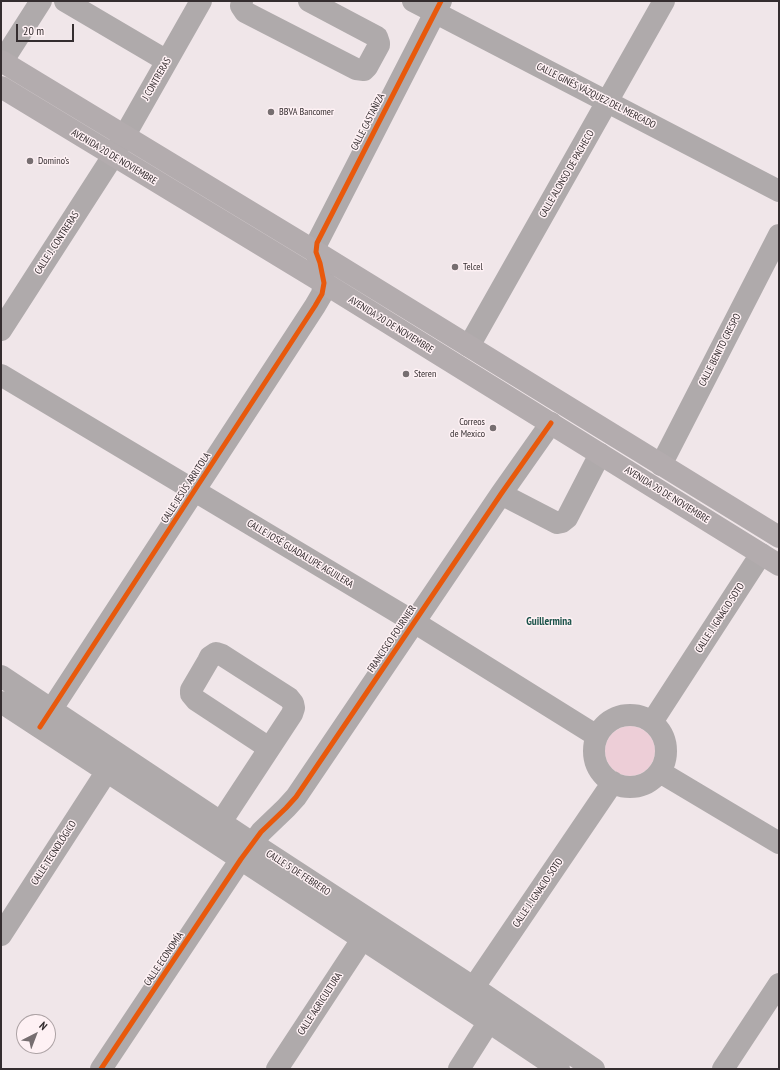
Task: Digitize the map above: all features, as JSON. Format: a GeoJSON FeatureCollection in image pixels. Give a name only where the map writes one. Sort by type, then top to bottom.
{"type":"FeatureCollection","features":[{"type":"Feature","properties":{"kind":"main road"},"geometry":{"type":"LineString","coordinates":[[2,62],[316,252],[779,537]]}},
{"type":"Feature","properties":{"kind":"main road","name":"AVENIDA 20 DE NOVIEMBRE"},"geometry":{"type":"LineString","coordinates":[[1,88],[324,283],[770,560]]}},
{"type":"Feature","properties":{"kind":"street"},"geometry":{"type":"LineString","coordinates":[[2,62],[41,1]]}},
{"type":"Feature","properties":{"kind":"street"},"geometry":{"type":"LineString","coordinates":[[65,1],[167,61]]}},
{"type":"Feature","properties":{"kind":"street","name":"J CONTRERAS"},"geometry":{"type":"LineString","coordinates":[[113,156],[201,1]]}},
{"type":"Feature","properties":{"kind":"street"},"geometry":{"type":"LineString","coordinates":[[242,1],[241,6],[245,12],[356,69],[364,70],[379,46],[377,37],[309,1]]}},
{"type":"Feature","properties":{"kind":"street","name":"CALLE GINÉS VÁZQUEZ DEL MERCADO"},"geometry":{"type":"LineString","coordinates":[[413,1],[438,7],[607,102],[779,190]]}},
{"type":"Feature","properties":{"kind":"street","name":"CALLE ALONSO DE PACHECO"},"geometry":{"type":"LineString","coordinates":[[469,346],[664,1]]}},
{"type":"Feature","properties":{"kind":"street","name":"CALLE CASTAÑIZA"},"geometry":{"type":"LineString","coordinates":[[316,252],[320,235],[438,7]]}},
{"type":"Feature","properties":{"kind":"street","name":"CALLE J. CONTRERAS"},"geometry":{"type":"LineString","coordinates":[[1,330],[113,156]]}},
{"type":"Feature","properties":{"kind":"street","name":"CALLE BENITO CRESPO"},"geometry":{"type":"LineString","coordinates":[[661,465],[779,235]]}},
{"type":"Feature","properties":{"kind":"street"},"geometry":{"type":"LineString","coordinates":[[316,252],[324,283]]}},
{"type":"Feature","properties":{"kind":"street","name":"CALLE JESÚS ARRITOLA"},"geometry":{"type":"LineString","coordinates":[[46,719],[315,306],[322,294],[324,283]]}},
{"type":"Feature","properties":{"kind":"street","name":"CALLE JOSÉ GUADALUPE AGUILERA"},"geometry":{"type":"LineString","coordinates":[[1,375],[414,622],[597,736]]}},
{"type":"Feature","properties":{"kind":"street","name":"FRANCISCO FOURNIER"},"geometry":{"type":"LineString","coordinates":[[247,851],[261,832],[296,797],[501,494],[551,423]]}},
{"type":"Feature","properties":{"kind":"street"},"geometry":{"type":"LineString","coordinates":[[501,494],[557,523],[562,522],[567,518],[600,454]]}},
{"type":"Feature","properties":{"kind":"street","name":"CALLE J. IGNACIO SOTO"},"geometry":{"type":"LineString","coordinates":[[652,722],[770,560]]}},
{"type":"Feature","properties":{"kind":"street"},"geometry":{"type":"LineString","coordinates":[[221,822],[292,714],[294,708],[293,703],[289,698],[222,655],[216,654],[210,657],[190,694],[196,700],[269,748]]}},
{"type":"Feature","properties":{"kind":"street","name":"CALLE 5 DE FEBRERO"},"geometry":{"type":"LineString","coordinates":[[1,676],[46,719],[107,772],[247,851],[494,1013],[594,1069]]}},
{"type":"Feature","properties":{"kind":"street","name":"CALLE 5 DE FEBRERO"},"geometry":{"type":"LineString","coordinates":[[1,702],[46,719],[221,822],[247,851],[363,938],[468,996]]}},
{"type":"Feature","properties":{"kind":"street"},"geometry":{"type":"LineString","coordinates":[[632,715],[642,717],[652,722],[660,730],[665,740],[667,751],[665,762],[660,772],[653,780],[644,785],[633,787],[623,786],[606,777],[600,770],[594,754],[597,736],[603,727],[611,720],[621,716],[632,715]]}},
{"type":"Feature","properties":{"kind":"street","name":"CALLE TECNOLÓGICO"},"geometry":{"type":"LineString","coordinates":[[1,935],[107,772]]}},
{"type":"Feature","properties":{"kind":"street"},"geometry":{"type":"LineString","coordinates":[[660,772],[779,843]]}},
{"type":"Feature","properties":{"kind":"street","name":"CALLE J. IGNACIO SOTO"},"geometry":{"type":"LineString","coordinates":[[468,996],[613,782]]}},
{"type":"Feature","properties":{"kind":"street","name":"CALLE ECONOMÍA"},"geometry":{"type":"LineString","coordinates":[[101,1069],[247,851]]}},
{"type":"Feature","properties":{"kind":"street","name":"CALLE AGRICULTURA"},"geometry":{"type":"LineString","coordinates":[[277,1069],[363,938]]}},
{"type":"Feature","properties":{"kind":"street"},"geometry":{"type":"LineString","coordinates":[[723,1069],[779,984]]}},
{"type":"Feature","properties":{"kind":"street"},"geometry":{"type":"LineString","coordinates":[[459,1069],[494,1013]]}},
{"type":"Feature","properties":{"kind":"street","name":"CALLE 5 DE FEBRERO"},"geometry":{"type":"LineString","coordinates":[[494,1013],[559,1069]]}},
{"type":"Feature","properties":{"kind":"shaded area"},"geometry":{"type":"Polygon","coordinates":[[[625,726],[635,726],[648,733],[655,746],[655,756],[648,769],[635,776],[625,776],[616,772],[609,765],[605,756],[605,746],[609,737],[616,730],[625,726]]]}},
{"type":"Feature","properties":{"kind":"cycle path"},"geometry":{"type":"LineString","coordinates":[[40,727],[322,294],[324,283],[316,252],[317,243],[441,1]]}},
{"type":"Feature","properties":{"kind":"cycle path"},"geometry":{"type":"LineString","coordinates":[[101,1069],[241,859],[261,832],[296,797],[501,494],[551,423]]}},
{"type":"Feature","properties":{"kind":"place","name":"BBVA Bancomer"},"geometry":{"type":"Point","coordinates":[271,112]}},
{"type":"Feature","properties":{"kind":"place","name":"Domino's"},"geometry":{"type":"Point","coordinates":[30,161]}},
{"type":"Feature","properties":{"kind":"place","name":"Telcel"},"geometry":{"type":"Point","coordinates":[455,267]}},
{"type":"Feature","properties":{"kind":"place","name":"Steren"},"geometry":{"type":"Point","coordinates":[406,374]}},
{"type":"Feature","properties":{"kind":"place","name":"Correos de Mexico"},"geometry":{"type":"Point","coordinates":[493,428]}},
{"type":"Feature","properties":{"kind":"district","name":"Guillermina"},"geometry":{"type":"Point","coordinates":[549,622]}}]}
